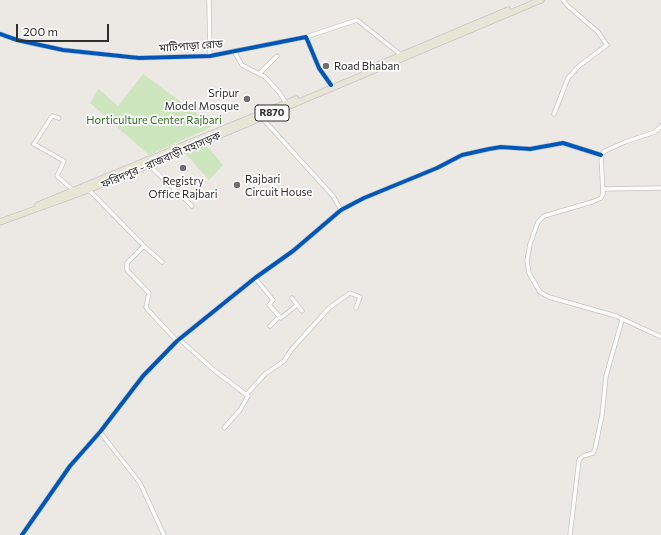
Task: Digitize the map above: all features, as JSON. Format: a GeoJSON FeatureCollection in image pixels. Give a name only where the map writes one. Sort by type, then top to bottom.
{"type":"FeatureCollection","features":[{"type":"Feature","properties":{"kind":"main road","name":"ফরিদপুর - রাজবাড়ী মহাসড়ক"},"geometry":{"type":"LineString","coordinates":[[0,220],[74,191],[87,188],[532,0]]}},
{"type":"Feature","properties":{"kind":"main road","name":"ফরিদপুর - রাজবাড়ী মহাসড়ক"},"geometry":{"type":"LineString","coordinates":[[0,220],[149,165],[542,0]]}},
{"type":"Feature","properties":{"kind":"street"},"geometry":{"type":"LineString","coordinates":[[209,0],[210,56]]}},
{"type":"Feature","properties":{"kind":"street"},"geometry":{"type":"LineString","coordinates":[[554,114],[568,78],[579,66],[607,45],[598,32],[563,0]]}},
{"type":"Feature","properties":{"kind":"street","name":"মাটিপাড়া রোড"},"geometry":{"type":"LineString","coordinates":[[0,34],[42,47],[102,55],[140,58],[210,56],[306,37],[357,20],[400,55]]}},
{"type":"Feature","properties":{"kind":"street"},"geometry":{"type":"LineString","coordinates":[[306,37],[318,68],[331,85]]}},
{"type":"Feature","properties":{"kind":"street"},"geometry":{"type":"LineString","coordinates":[[234,51],[244,67],[260,73],[275,86],[286,103]]}},
{"type":"Feature","properties":{"kind":"street"},"geometry":{"type":"LineString","coordinates":[[260,73],[278,56]]}},
{"type":"Feature","properties":{"kind":"street"},"geometry":{"type":"LineString","coordinates":[[59,118],[52,116],[34,144],[64,161],[57,176],[74,191]]}},
{"type":"Feature","properties":{"kind":"street"},"geometry":{"type":"LineString","coordinates":[[262,118],[333,196],[341,210]]}},
{"type":"Feature","properties":{"kind":"street"},"geometry":{"type":"LineString","coordinates":[[601,155],[605,151],[625,142],[655,132],[661,126]]}},
{"type":"Feature","properties":{"kind":"street"},"geometry":{"type":"LineString","coordinates":[[22,535],[70,466],[100,432],[143,376],[178,340],[254,278],[293,251],[341,210],[384,189],[437,168],[462,155],[489,149],[501,147],[530,149],[563,142],[601,155]]}},
{"type":"Feature","properties":{"kind":"street"},"geometry":{"type":"LineString","coordinates":[[601,155],[604,189],[603,194],[596,200],[544,216],[538,222],[534,231],[527,261],[529,273],[540,292],[560,301],[616,316],[661,338]]}},
{"type":"Feature","properties":{"kind":"street"},"geometry":{"type":"LineString","coordinates":[[149,165],[192,206]]}},
{"type":"Feature","properties":{"kind":"street"},"geometry":{"type":"LineString","coordinates":[[87,188],[144,246],[162,262]]}},
{"type":"Feature","properties":{"kind":"street"},"geometry":{"type":"LineString","coordinates":[[604,189],[661,188]]}},
{"type":"Feature","properties":{"kind":"street"},"geometry":{"type":"LineString","coordinates":[[144,246],[127,263],[126,270],[149,293],[146,307],[148,310],[178,340],[214,370],[247,394]]}},
{"type":"Feature","properties":{"kind":"street"},"geometry":{"type":"LineString","coordinates":[[254,278],[272,300],[269,305],[279,317]]}},
{"type":"Feature","properties":{"kind":"street"},"geometry":{"type":"LineString","coordinates":[[224,428],[240,410],[248,398],[247,394],[265,374],[284,361],[295,345],[329,308],[351,293],[360,297],[356,308]]}},
{"type":"Feature","properties":{"kind":"street"},"geometry":{"type":"LineString","coordinates":[[292,298],[302,311]]}},
{"type":"Feature","properties":{"kind":"street"},"geometry":{"type":"LineString","coordinates":[[270,326],[279,317],[282,317],[297,305]]}},
{"type":"Feature","properties":{"kind":"street"},"geometry":{"type":"LineString","coordinates":[[570,535],[579,460],[582,456],[593,453],[595,449],[606,376],[622,320]]}},
{"type":"Feature","properties":{"kind":"street"},"geometry":{"type":"LineString","coordinates":[[100,432],[140,483],[164,535]]}},
{"type":"Feature","properties":{"kind":"green space","name":"Horticulture Center Rajbari"},"geometry":{"type":"Polygon","coordinates":[[[143,74],[214,126],[149,155],[90,103],[99,89],[118,106],[143,74]]]}},
{"type":"Feature","properties":{"kind":"green space"},"geometry":{"type":"Polygon","coordinates":[[[206,145],[223,165],[209,180],[185,153],[206,145]]]}},
{"type":"Feature","properties":{"kind":"cycle path"},"geometry":{"type":"LineString","coordinates":[[0,34],[17,40],[63,50],[139,58],[210,56],[306,37],[319,68],[331,85]]}},
{"type":"Feature","properties":{"kind":"cycle path"},"geometry":{"type":"LineString","coordinates":[[22,535],[70,466],[100,432],[143,376],[177,341],[255,278],[293,251],[341,210],[364,198],[437,168],[462,155],[489,149],[501,147],[530,149],[563,143],[601,155]]}},
{"type":"Feature","properties":{"kind":"place","name":"Road Bhaban"},"geometry":{"type":"Point","coordinates":[326,66]}},
{"type":"Feature","properties":{"kind":"place","name":"Sripur Model Mosque"},"geometry":{"type":"Point","coordinates":[247,99]}},
{"type":"Feature","properties":{"kind":"place","name":"Registry Office Rajbari"},"geometry":{"type":"Point","coordinates":[183,168]}},
{"type":"Feature","properties":{"kind":"place","name":"Rajbari Circuit House"},"geometry":{"type":"Point","coordinates":[237,185]}}]}
